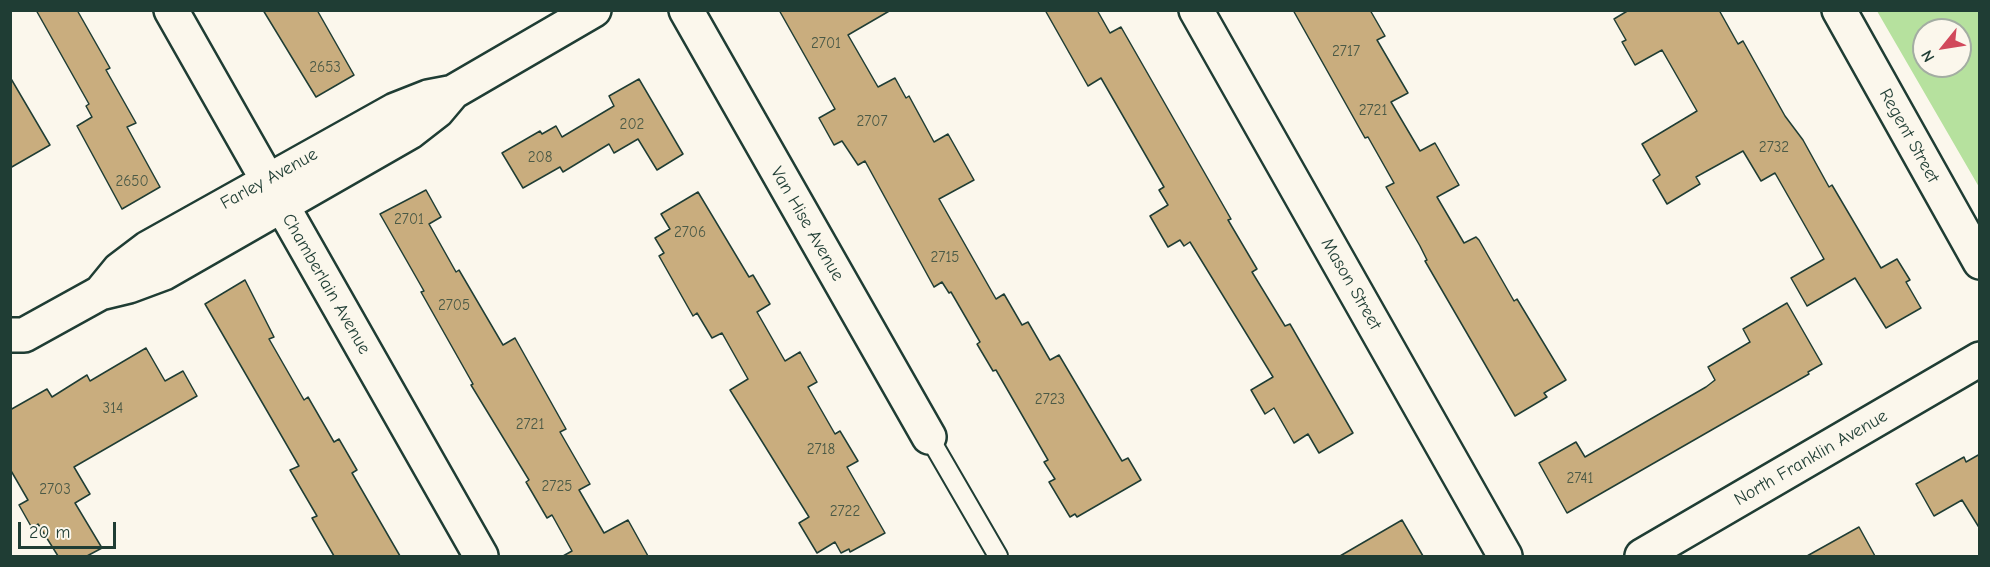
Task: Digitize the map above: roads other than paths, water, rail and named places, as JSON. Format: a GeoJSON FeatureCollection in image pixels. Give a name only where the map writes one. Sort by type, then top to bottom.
{"type":"FeatureCollection","features":[{"type":"Feature","properties":{"kind":"street","name":"Chamberlain Avenue"},"geometry":{"type":"LineString","coordinates":[[171,10],[481,556]]}},
{"type":"Feature","properties":{"kind":"street","name":"Farley Avenue"},"geometry":{"type":"LineString","coordinates":[[15,342],[100,293],[119,270],[148,248],[274,193],[395,110],[428,97],[453,92],[594,10]]}},
{"type":"Feature","properties":{"kind":"street","name":"Van Hise Avenue"},"geometry":{"type":"LineString","coordinates":[[686,10],[929,437]]}},
{"type":"Feature","properties":{"kind":"street","name":"Mason Street"},"geometry":{"type":"LineString","coordinates":[[1196,10],[1505,556]]}},
{"type":"Feature","properties":{"kind":"street","name":"Regent Street"},"geometry":{"type":"LineString","coordinates":[[1839,10],[1980,262]]}},
{"type":"Feature","properties":{"kind":"street","name":"North Franklin Avenue"},"geometry":{"type":"LineString","coordinates":[[1642,556],[1980,359]]}},
{"type":"Feature","properties":{"kind":"lane"},"geometry":{"type":"LineString","coordinates":[[929,437],[998,556]]}}]}
